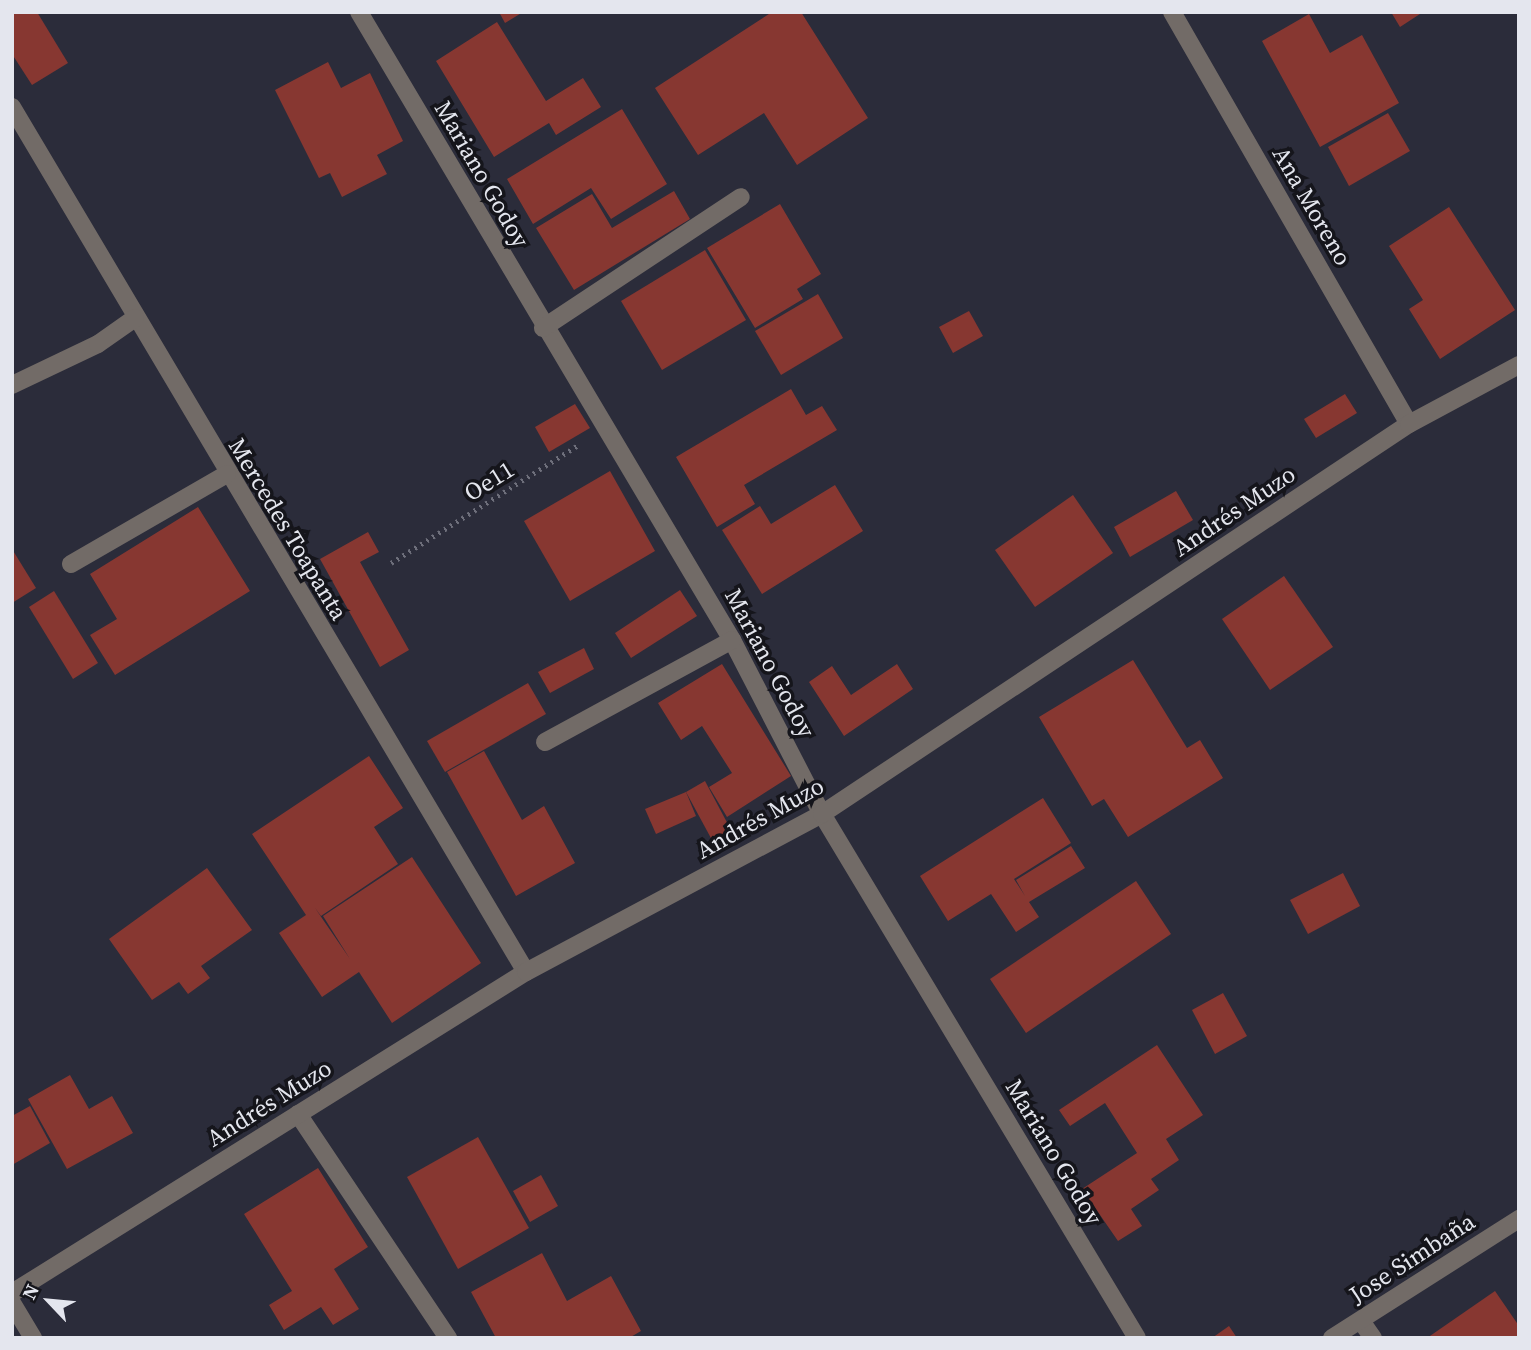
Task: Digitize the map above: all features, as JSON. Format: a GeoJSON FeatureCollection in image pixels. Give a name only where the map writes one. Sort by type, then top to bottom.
{"type":"FeatureCollection","features":[{"type":"Feature","properties":{"kind":"street","name":"Mariano Godoy"},"geometry":{"type":"LineString","coordinates":[[359,12],[544,328],[732,640],[822,814],[1137,1338]]}},
{"type":"Feature","properties":{"kind":"street","name":"Ana Moreno"},"geometry":{"type":"LineString","coordinates":[[1172,12],[1409,424]]}},
{"type":"Feature","properties":{"kind":"street","name":"Mercedes Toapanta"},"geometry":{"type":"LineString","coordinates":[[12,107],[227,474],[526,972]]}},
{"type":"Feature","properties":{"kind":"street"},"geometry":{"type":"LineString","coordinates":[[544,328],[741,197]]}},
{"type":"Feature","properties":{"kind":"street"},"geometry":{"type":"LineString","coordinates":[[12,384],[98,344],[135,318]]}},
{"type":"Feature","properties":{"kind":"street","name":"Andrés Muzo"},"geometry":{"type":"LineString","coordinates":[[12,1293],[526,972],[822,814],[1409,424],[1519,365]]}},
{"type":"Feature","properties":{"kind":"street"},"geometry":{"type":"LineString","coordinates":[[71,564],[227,474]]}},
{"type":"Feature","properties":{"kind":"street"},"geometry":{"type":"LineString","coordinates":[[545,742],[732,640]]}},
{"type":"Feature","properties":{"kind":"street"},"geometry":{"type":"LineString","coordinates":[[298,1114],[448,1338]]}},
{"type":"Feature","properties":{"kind":"street","name":"Jose Simbaña"},"geometry":{"type":"LineString","coordinates":[[1332,1338],[1519,1219]]}},
{"type":"Feature","properties":{"kind":"street"},"geometry":{"type":"LineString","coordinates":[[12,1303],[33,1338]]}},
{"type":"Feature","properties":{"kind":"street"},"geometry":{"type":"LineString","coordinates":[[1361,1321],[1373,1338]]}},
{"type":"Feature","properties":{"kind":"path","name":"Oe11"},"geometry":{"type":"LineString","coordinates":[[391,563],[604,428]]}},
{"type":"Feature","properties":{"kind":"building"},"geometry":{"type":"Polygon","coordinates":[[[12,12],[37,12],[68,63],[32,85],[12,54],[12,12]]]}},
{"type":"Feature","properties":{"kind":"building"},"geometry":{"type":"Polygon","coordinates":[[[499,12],[523,12],[505,23],[499,12]]]}},
{"type":"Feature","properties":{"kind":"building"},"geometry":{"type":"Polygon","coordinates":[[[772,12],[801,12],[868,118],[797,165],[764,113],[698,155],[655,88],[772,12]]]}},
{"type":"Feature","properties":{"kind":"building"},"geometry":{"type":"Polygon","coordinates":[[[1391,12],[1423,12],[1400,27],[1391,12]]]}},
{"type":"Feature","properties":{"kind":"building"},"geometry":{"type":"Polygon","coordinates":[[[1309,14],[1330,53],[1362,35],[1399,103],[1320,147],[1262,41],[1309,14]]]}},
{"type":"Feature","properties":{"kind":"building"},"geometry":{"type":"Polygon","coordinates":[[[497,22],[546,101],[583,78],[601,107],[556,135],[549,123],[494,157],[436,61],[497,22]]]}},
{"type":"Feature","properties":{"kind":"building"},"geometry":{"type":"Polygon","coordinates":[[[328,62],[341,88],[370,73],[403,141],[377,155],[387,174],[342,197],[330,173],[319,178],[275,90],[328,62]]]}},
{"type":"Feature","properties":{"kind":"building"},"geometry":{"type":"Polygon","coordinates":[[[622,109],[667,184],[611,219],[591,188],[533,224],[507,179],[622,109]]]}},
{"type":"Feature","properties":{"kind":"building"},"geometry":{"type":"Polygon","coordinates":[[[1388,113],[1410,151],[1349,186],[1328,147],[1388,113]]]}},
{"type":"Feature","properties":{"kind":"building"},"geometry":{"type":"Polygon","coordinates":[[[674,191],[690,219],[574,290],[536,228],[592,194],[612,228],[674,191]]]}},
{"type":"Feature","properties":{"kind":"building"},"geometry":{"type":"Polygon","coordinates":[[[780,204],[821,274],[797,289],[803,299],[755,328],[707,248],[780,204]]]}},
{"type":"Feature","properties":{"kind":"building"},"geometry":{"type":"Polygon","coordinates":[[[1449,207],[1515,310],[1440,359],[1409,309],[1423,300],[1389,246],[1449,207]]]}},
{"type":"Feature","properties":{"kind":"building"},"geometry":{"type":"Polygon","coordinates":[[[705,250],[746,320],[662,370],[621,301],[705,250]]]}},
{"type":"Feature","properties":{"kind":"building"},"geometry":{"type":"Polygon","coordinates":[[[818,294],[843,338],[781,375],[755,331],[818,294]]]}},
{"type":"Feature","properties":{"kind":"building"},"geometry":{"type":"Polygon","coordinates":[[[969,311],[983,336],[953,353],[939,327],[969,311]]]}},
{"type":"Feature","properties":{"kind":"building"},"geometry":{"type":"Polygon","coordinates":[[[791,389],[806,415],[822,406],[837,430],[744,485],[755,504],[717,527],[676,457],[791,389]]]}},
{"type":"Feature","properties":{"kind":"building"},"geometry":{"type":"Polygon","coordinates":[[[1345,394],[1357,413],[1316,438],[1304,419],[1345,394]]]}},
{"type":"Feature","properties":{"kind":"building"},"geometry":{"type":"Polygon","coordinates":[[[575,404],[590,428],[549,452],[535,427],[575,404]]]}},
{"type":"Feature","properties":{"kind":"building"},"geometry":{"type":"Polygon","coordinates":[[[610,471],[655,551],[570,601],[524,521],[610,471]]]}},
{"type":"Feature","properties":{"kind":"building"},"geometry":{"type":"Polygon","coordinates":[[[835,485],[863,531],[762,594],[722,530],[760,506],[771,524],[835,485]]]}},
{"type":"Feature","properties":{"kind":"building"},"geometry":{"type":"Polygon","coordinates":[[[1176,491],[1193,520],[1130,557],[1114,527],[1176,491]]]}},
{"type":"Feature","properties":{"kind":"building"},"geometry":{"type":"Polygon","coordinates":[[[1073,495],[1113,553],[1035,607],[995,550],[1073,495]]]}},
{"type":"Feature","properties":{"kind":"building"},"geometry":{"type":"Polygon","coordinates":[[[198,507],[250,591],[115,675],[90,635],[117,619],[90,574],[198,507]]]}},
{"type":"Feature","properties":{"kind":"building"},"geometry":{"type":"Polygon","coordinates":[[[368,532],[379,552],[360,562],[409,650],[380,667],[320,559],[368,532]]]}},
{"type":"Feature","properties":{"kind":"building"},"geometry":{"type":"Polygon","coordinates":[[[12,549],[36,588],[12,603],[12,549]]]}},
{"type":"Feature","properties":{"kind":"building"},"geometry":{"type":"Polygon","coordinates":[[[1284,576],[1333,647],[1270,690],[1222,619],[1284,576]]]}},
{"type":"Feature","properties":{"kind":"building"},"geometry":{"type":"Polygon","coordinates":[[[680,590],[697,616],[631,658],[615,633],[680,590]]]}},
{"type":"Feature","properties":{"kind":"building"},"geometry":{"type":"Polygon","coordinates":[[[54,591],[98,663],[73,679],[29,607],[54,591]]]}},
{"type":"Feature","properties":{"kind":"building"},"geometry":{"type":"Polygon","coordinates":[[[584,648],[594,669],[550,693],[538,672],[584,648]]]}},
{"type":"Feature","properties":{"kind":"building"},"geometry":{"type":"Polygon","coordinates":[[[1133,660],[1187,748],[1200,740],[1223,778],[1128,837],[1104,799],[1092,806],[1039,717],[1133,660]]]}},
{"type":"Feature","properties":{"kind":"building"},"geometry":{"type":"Polygon","coordinates":[[[722,664],[791,776],[727,817],[709,787],[732,773],[702,726],[681,740],[658,703],[722,664]]]}},
{"type":"Feature","properties":{"kind":"building"},"geometry":{"type":"Polygon","coordinates":[[[897,664],[913,689],[844,736],[809,682],[832,666],[851,695],[897,664]]]}},
{"type":"Feature","properties":{"kind":"building"},"geometry":{"type":"Polygon","coordinates":[[[528,683],[546,714],[445,772],[427,741],[528,683]]]}},
{"type":"Feature","properties":{"kind":"building"},"geometry":{"type":"Polygon","coordinates":[[[484,751],[522,820],[544,806],[575,863],[516,896],[447,772],[484,751]]]}},
{"type":"Feature","properties":{"kind":"building"},"geometry":{"type":"Polygon","coordinates":[[[369,756],[403,808],[374,827],[398,864],[321,916],[315,908],[350,959],[323,916],[412,857],[481,963],[392,1023],[359,972],[322,997],[279,933],[306,915],[252,834],[369,756]]]}},
{"type":"Feature","properties":{"kind":"building"},"geometry":{"type":"Polygon","coordinates":[[[705,781],[731,830],[712,840],[686,792],[705,781]]]}},
{"type":"Feature","properties":{"kind":"building"},"geometry":{"type":"Polygon","coordinates":[[[686,792],[696,816],[656,834],[645,809],[686,792]]]}},
{"type":"Feature","properties":{"kind":"building"},"geometry":{"type":"Polygon","coordinates":[[[1043,798],[1071,843],[1014,879],[1025,896],[1016,880],[1071,846],[1085,868],[1029,902],[1039,917],[1016,932],[991,894],[948,921],[920,876],[1043,798]]]}},
{"type":"Feature","properties":{"kind":"building"},"geometry":{"type":"Polygon","coordinates":[[[207,868],[252,930],[201,966],[210,978],[188,994],[179,982],[152,1000],[109,939],[207,868]]]}},
{"type":"Feature","properties":{"kind":"building"},"geometry":{"type":"Polygon","coordinates":[[[1343,873],[1360,906],[1308,934],[1290,900],[1343,873]]]}},
{"type":"Feature","properties":{"kind":"building"},"geometry":{"type":"Polygon","coordinates":[[[1136,881],[1171,934],[1026,1033],[990,979],[1136,881]]]}},
{"type":"Feature","properties":{"kind":"building"},"geometry":{"type":"Polygon","coordinates":[[[1223,993],[1247,1036],[1215,1054],[1192,1010],[1223,993]]]}},
{"type":"Feature","properties":{"kind":"building"},"geometry":{"type":"Polygon","coordinates":[[[1157,1045],[1203,1115],[1166,1139],[1179,1160],[1151,1179],[1159,1190],[1131,1209],[1142,1226],[1118,1241],[1082,1189],[1137,1153],[1105,1103],[1070,1126],[1059,1110],[1157,1045]]]}},
{"type":"Feature","properties":{"kind":"building"},"geometry":{"type":"Polygon","coordinates":[[[70,1075],[89,1109],[112,1096],[133,1133],[67,1169],[28,1099],[70,1075]]]}},
{"type":"Feature","properties":{"kind":"building"},"geometry":{"type":"Polygon","coordinates":[[[30,1106],[50,1143],[12,1165],[12,1116],[30,1106]]]}},
{"type":"Feature","properties":{"kind":"building"},"geometry":{"type":"Polygon","coordinates":[[[478,1137],[529,1228],[458,1269],[407,1177],[478,1137]]]}},
{"type":"Feature","properties":{"kind":"building"},"geometry":{"type":"Polygon","coordinates":[[[318,1168],[368,1247],[334,1269],[359,1309],[333,1325],[321,1307],[284,1330],[269,1305],[292,1291],[244,1214],[318,1168]]]}},
{"type":"Feature","properties":{"kind":"building"},"geometry":{"type":"Polygon","coordinates":[[[541,1175],[558,1206],[530,1222],[513,1191],[541,1175]]]}},
{"type":"Feature","properties":{"kind":"building"},"geometry":{"type":"Polygon","coordinates":[[[542,1253],[567,1301],[611,1276],[641,1331],[629,1338],[496,1338],[471,1292],[542,1253]]]}},
{"type":"Feature","properties":{"kind":"building"},"geometry":{"type":"Polygon","coordinates":[[[1495,1291],[1519,1326],[1519,1338],[1427,1338],[1495,1291]]]}},
{"type":"Feature","properties":{"kind":"building"},"geometry":{"type":"Polygon","coordinates":[[[1229,1326],[1237,1338],[1212,1338],[1229,1326]]]}}]}
